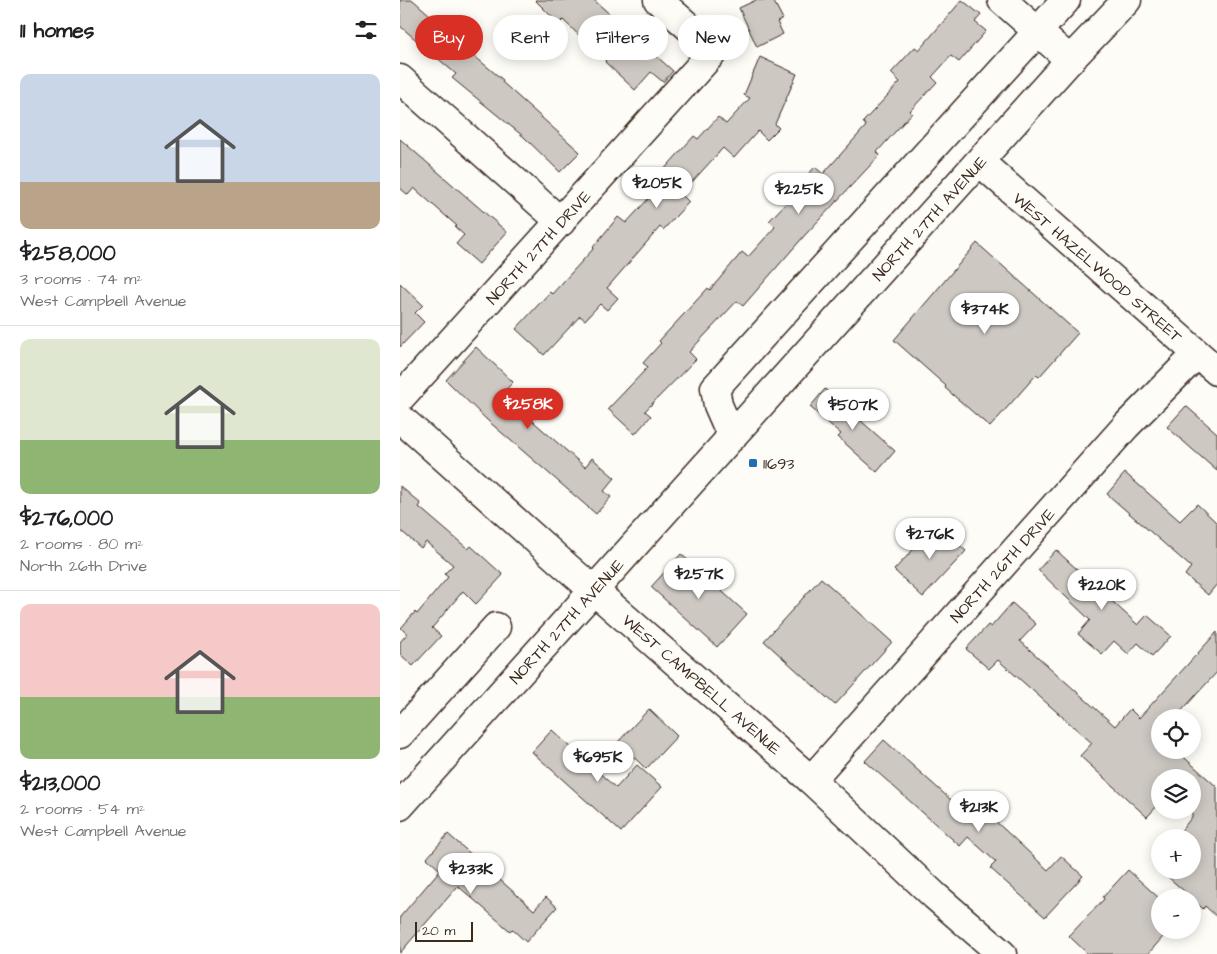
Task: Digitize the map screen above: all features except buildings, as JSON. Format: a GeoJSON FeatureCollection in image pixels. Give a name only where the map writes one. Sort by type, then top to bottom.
{"type":"FeatureCollection","features":[{"type":"Feature","properties":{"kind":"street","name":"NORTH 27TH DRIVE"},"geometry":{"type":"LineString","coordinates":[[400,398],[715,50],[658,0]]}},
{"type":"Feature","properties":{"kind":"street"},"geometry":{"type":"LineString","coordinates":[[1002,0],[1070,60]]}},
{"type":"Feature","properties":{"kind":"street"},"geometry":{"type":"LineString","coordinates":[[732,437],[718,405],[714,388],[1066,0]]}},
{"type":"Feature","properties":{"kind":"street","name":"NORTH 27TH AVENUE"},"geometry":{"type":"LineString","coordinates":[[400,806],[1126,0]]}},
{"type":"Feature","properties":{"kind":"street"},"geometry":{"type":"LineString","coordinates":[[400,79],[561,222]]}},
{"type":"Feature","properties":{"kind":"street","name":"WEST HAZELWOOD STREET"},"geometry":{"type":"LineString","coordinates":[[980,162],[1217,371]]}},
{"type":"Feature","properties":{"kind":"street","name":"NORTH 26TH DRIVE"},"geometry":{"type":"LineString","coordinates":[[811,780],[1126,426],[1197,354]]}},
{"type":"Feature","properties":{"kind":"street","name":"WEST CAMPBELL AVENUE"},"geometry":{"type":"LineString","coordinates":[[400,418],[811,780],[935,896],[1002,954]]}},
{"type":"Feature","properties":{"kind":"street"},"geometry":{"type":"LineString","coordinates":[[400,734],[496,627]]}},
{"type":"Feature","properties":{"kind":"place","name":"11693"},"geometry":{"type":"Point","coordinates":[753,463]}}]}
